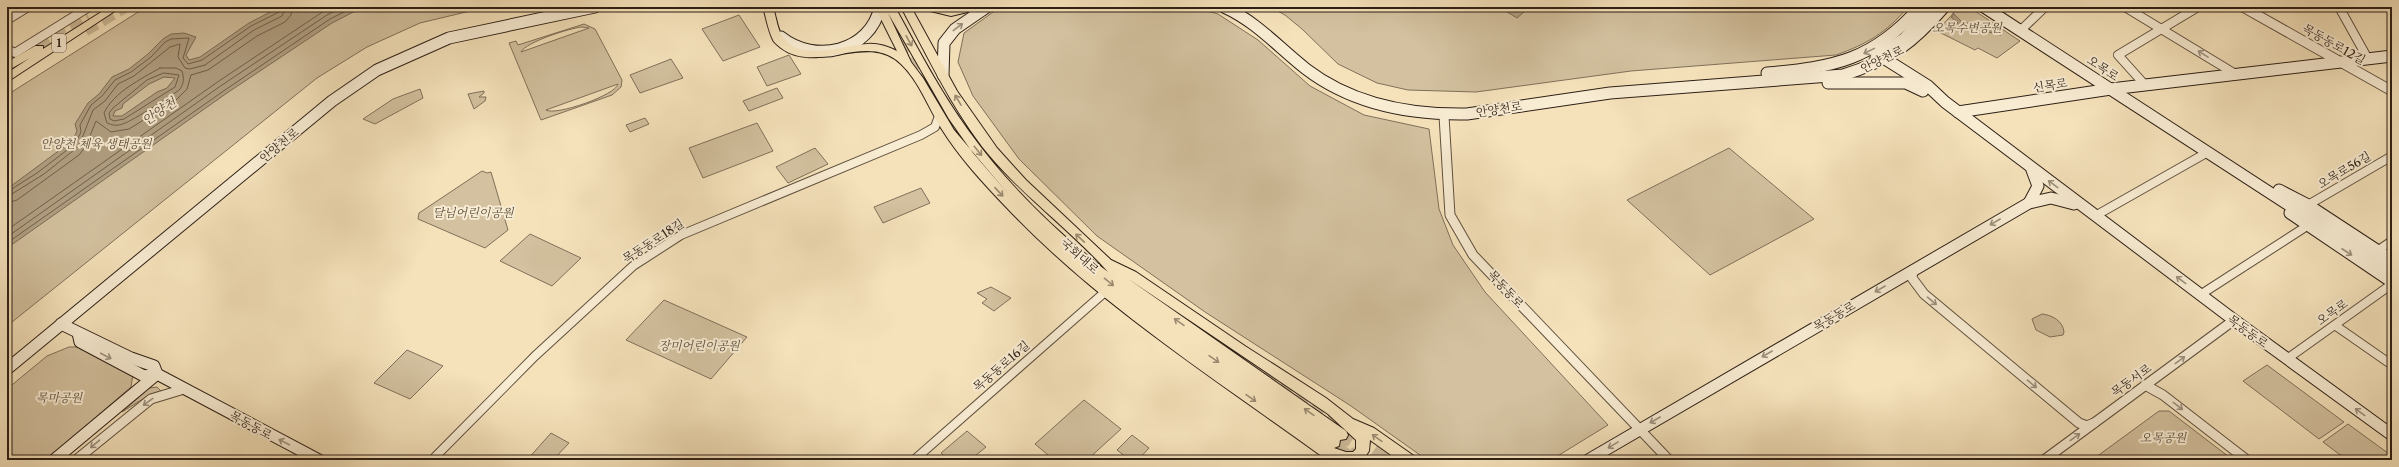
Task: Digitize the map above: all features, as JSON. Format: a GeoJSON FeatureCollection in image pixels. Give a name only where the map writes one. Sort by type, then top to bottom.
{"type":"FeatureCollection","features":[{"type":"Feature","properties":{"kind":"main road","name":"1"},"geometry":{"type":"LineString","coordinates":[[7,78],[116,7]]}},
{"type":"Feature","properties":{"kind":"main road","name":"안양천로"},"geometry":{"type":"LineString","coordinates":[[7,369],[332,101],[377,70],[449,38],[594,7]]}},
{"type":"Feature","properties":{"kind":"main road"},"geometry":{"type":"LineString","coordinates":[[768,7],[778,40],[787,47],[808,54],[824,55],[865,47],[878,48],[897,55],[911,70]]}},
{"type":"Feature","properties":{"kind":"main road"},"geometry":{"type":"LineString","coordinates":[[773,7],[779,33],[784,41],[797,48],[824,51],[846,47],[865,36],[876,24],[880,7]]}},
{"type":"Feature","properties":{"kind":"main road"},"geometry":{"type":"LineString","coordinates":[[880,7],[911,70],[950,133],[980,171],[1032,226],[1105,292],[1136,318],[1332,442],[1340,458],[1350,459],[1363,450],[1364,444],[1361,436],[1342,418]]}},
{"type":"Feature","properties":{"kind":"main road","name":"국회대로"},"geometry":{"type":"LineString","coordinates":[[890,7],[948,110],[1002,180],[1044,223],[1129,299],[1332,442]]}},
{"type":"Feature","properties":{"kind":"main road","name":"국회대로"},"geometry":{"type":"LineString","coordinates":[[906,7],[966,114],[1007,168],[1108,263],[1130,286],[1332,442]]}},
{"type":"Feature","properties":{"kind":"main road"},"geometry":{"type":"LineString","coordinates":[[926,7],[951,12],[976,7]]}},
{"type":"Feature","properties":{"kind":"main road"},"geometry":{"type":"LineString","coordinates":[[943,75],[944,43],[955,29],[987,7]]}},
{"type":"Feature","properties":{"kind":"main road","name":"안양천로"},"geometry":{"type":"LineString","coordinates":[[1224,7],[1249,20],[1273,38],[1306,70],[1350,96],[1372,104],[1400,110],[1444,116],[1610,93],[1843,75],[1913,42],[1944,7]]}},
{"type":"Feature","properties":{"kind":"main road"},"geometry":{"type":"LineString","coordinates":[[1700,85],[1733,76],[1803,70],[1845,61],[1888,40],[1907,24],[1919,7]]}},
{"type":"Feature","properties":{"kind":"main road","name":"안양천로"},"geometry":{"type":"LineString","coordinates":[[1883,57],[1904,39],[1933,7]]}},
{"type":"Feature","properties":{"kind":"main road","name":"오목로"},"geometry":{"type":"LineString","coordinates":[[1984,7],[2392,272]]}},
{"type":"Feature","properties":{"kind":"main road","name":"1"},"geometry":{"type":"LineString","coordinates":[[7,66],[104,8]]}},
{"type":"Feature","properties":{"kind":"main road"},"geometry":{"type":"LineString","coordinates":[[7,66],[15,58],[11,51],[42,46]]}},
{"type":"Feature","properties":{"kind":"main road","name":"신목로"},"geometry":{"type":"LineString","coordinates":[[1958,112],[2111,89],[2343,63],[2392,56]]}},
{"type":"Feature","properties":{"kind":"main road","name":"목동동로"},"geometry":{"type":"LineString","coordinates":[[1883,57],[1928,86],[1958,112],[2200,295],[2392,435]]}},
{"type":"Feature","properties":{"kind":"main road","name":"목동동로"},"geometry":{"type":"LineString","coordinates":[[1772,80],[1814,84],[1906,83],[1945,102]]}},
{"type":"Feature","properties":{"kind":"main road","name":"오목로"},"geometry":{"type":"LineString","coordinates":[[2225,163],[2308,205],[2392,260]]}},
{"type":"Feature","properties":{"kind":"main road","name":"오목로"},"geometry":{"type":"LineString","coordinates":[[2225,163],[2307,226],[2392,283]]}},
{"type":"Feature","properties":{"kind":"main road","name":"목동동로"},"geometry":{"type":"LineString","coordinates":[[2028,203],[2038,186],[2036,176],[2029,166]]}},
{"type":"Feature","properties":{"kind":"main road","name":"목동동로"},"geometry":{"type":"LineString","coordinates":[[1588,460],[2028,203],[2046,198],[2065,201],[2082,208],[2106,224]]}},
{"type":"Feature","properties":{"kind":"main road"},"geometry":{"type":"LineString","coordinates":[[1108,263],[1132,275],[1342,418],[1369,432],[1409,460]]}},
{"type":"Feature","properties":{"kind":"main road","name":"목동동로"},"geometry":{"type":"LineString","coordinates":[[60,324],[78,333],[92,337],[131,358],[154,366],[157,374],[319,460]]}},
{"type":"Feature","properties":{"kind":"main road"},"geometry":{"type":"LineString","coordinates":[[54,460],[157,374]]}},
{"type":"Feature","properties":{"kind":"main road"},"geometry":{"type":"LineString","coordinates":[[1332,442],[1338,460]]}},
{"type":"Feature","properties":{"kind":"street"},"geometry":{"type":"LineString","coordinates":[[7,20],[28,7]]}},
{"type":"Feature","properties":{"kind":"street"},"geometry":{"type":"LineString","coordinates":[[11,51],[89,7]]}},
{"type":"Feature","properties":{"kind":"street"},"geometry":{"type":"LineString","coordinates":[[2021,30],[2045,7]]}},
{"type":"Feature","properties":{"kind":"street"},"geometry":{"type":"LineString","coordinates":[[2125,7],[2237,75]]}},
{"type":"Feature","properties":{"kind":"street"},"geometry":{"type":"LineString","coordinates":[[2146,85],[2118,55],[2198,7]]}},
{"type":"Feature","properties":{"kind":"street","name":"목동동로12길"},"geometry":{"type":"LineString","coordinates":[[2243,7],[2392,91]]}},
{"type":"Feature","properties":{"kind":"street"},"geometry":{"type":"LineString","coordinates":[[2339,7],[2368,60]]}},
{"type":"Feature","properties":{"kind":"street","name":"목동동로18길"},"geometry":{"type":"LineString","coordinates":[[432,460],[535,356],[633,266],[681,235],[921,134],[934,127],[939,116]]}},
{"type":"Feature","properties":{"kind":"street","name":"목동동로"},"geometry":{"type":"LineString","coordinates":[[1444,116],[1450,215],[1463,240],[1473,255],[1639,429]]}},
{"type":"Feature","properties":{"kind":"street","name":"목동동로18길"},"geometry":{"type":"LineString","coordinates":[[921,134],[936,130],[950,133]]}},
{"type":"Feature","properties":{"kind":"street"},"geometry":{"type":"LineString","coordinates":[[2095,216],[2208,152]]}},
{"type":"Feature","properties":{"kind":"street","name":"오목로56길"},"geometry":{"type":"LineString","coordinates":[[2308,205],[2392,156]]}},
{"type":"Feature","properties":{"kind":"street"},"geometry":{"type":"LineString","coordinates":[[2200,295],[2307,226]]}},
{"type":"Feature","properties":{"kind":"street"},"geometry":{"type":"LineString","coordinates":[[2377,251],[2392,241]]}},
{"type":"Feature","properties":{"kind":"street"},"geometry":{"type":"LineString","coordinates":[[1913,270],[1912,278],[1924,294],[2079,423],[2087,426],[2094,423]]}},
{"type":"Feature","properties":{"kind":"street","name":"오목로"},"geometry":{"type":"LineString","coordinates":[[2287,359],[2336,326],[2392,283]]}},
{"type":"Feature","properties":{"kind":"street","name":"목동동로16길"},"geometry":{"type":"LineString","coordinates":[[914,460],[1105,292]]}},
{"type":"Feature","properties":{"kind":"street","name":"목동서로"},"geometry":{"type":"LineString","coordinates":[[2044,460],[2234,320]]}},
{"type":"Feature","properties":{"kind":"street"},"geometry":{"type":"LineString","coordinates":[[2336,326],[2392,365]]}},
{"type":"Feature","properties":{"kind":"street"},"geometry":{"type":"LineString","coordinates":[[2145,385],[2163,395],[2247,460]]}},
{"type":"Feature","properties":{"kind":"street"},"geometry":{"type":"LineString","coordinates":[[76,460],[151,399],[184,389]]}},
{"type":"Feature","properties":{"kind":"street"},"geometry":{"type":"LineString","coordinates":[[1639,429],[1669,460]]}},
{"type":"Feature","properties":{"kind":"green space","name":"안양천 체육 생태공원"},"geometry":{"type":"Polygon","coordinates":[[[146,7],[487,7],[420,23],[367,47],[317,78],[7,326],[7,95],[146,7]]]}},
{"type":"Feature","properties":{"kind":"green space"},"geometry":{"type":"Polygon","coordinates":[[[1000,7],[1193,7],[1218,14],[1258,40],[1310,86],[1364,115],[1429,129],[1439,209],[1453,245],[1485,292],[1608,425],[1551,460],[1427,460],[1351,406],[1205,312],[1097,236],[1019,159],[973,96],[958,62],[964,33],[1000,7]]]}},
{"type":"Feature","properties":{"kind":"green space"},"geometry":{"type":"Polygon","coordinates":[[[1270,7],[1908,7],[1892,24],[1875,37],[1857,47],[1836,55],[1631,71],[1476,92],[1408,90],[1377,83],[1338,64],[1302,29],[1285,15],[1270,7]]]}},
{"type":"Feature","properties":{"kind":"green space","name":"오목수변공원"},"geometry":{"type":"Polygon","coordinates":[[[1959,7],[1969,7],[2020,41],[1997,58],[1978,48],[1975,50],[1937,31],[1959,7]]]}},
{"type":"Feature","properties":{"kind":"green space"},"geometry":{"type":"Polygon","coordinates":[[[739,15],[760,47],[723,61],[702,29],[739,15]]]}},
{"type":"Feature","properties":{"kind":"green space"},"geometry":{"type":"Polygon","coordinates":[[[584,24],[595,29],[622,80],[621,87],[612,95],[541,120],[509,43],[516,41],[518,45],[584,24]],[[582,27],[539,40],[521,52],[589,28],[582,27]],[[618,84],[546,110],[561,110],[597,99],[615,89],[618,84]]]}},
{"type":"Feature","properties":{"kind":"green space"},"geometry":{"type":"Polygon","coordinates":[[[789,55],[801,74],[767,86],[757,67],[789,55]]]}},
{"type":"Feature","properties":{"kind":"green space"},"geometry":{"type":"Polygon","coordinates":[[[671,59],[683,78],[640,93],[630,75],[671,59]]]}},
{"type":"Feature","properties":{"kind":"green space"},"geometry":{"type":"Polygon","coordinates":[[[777,88],[783,98],[749,111],[743,101],[777,88]]]}},
{"type":"Feature","properties":{"kind":"green space"},"geometry":{"type":"Polygon","coordinates":[[[420,89],[423,98],[375,124],[363,119],[393,99],[420,89]]]}},
{"type":"Feature","properties":{"kind":"green space"},"geometry":{"type":"Polygon","coordinates":[[[484,91],[484,93],[479,97],[486,97],[485,101],[474,109],[468,94],[484,91]]]}},
{"type":"Feature","properties":{"kind":"green space"},"geometry":{"type":"Polygon","coordinates":[[[645,118],[649,124],[630,132],[626,125],[645,118]]]}},
{"type":"Feature","properties":{"kind":"green space"},"geometry":{"type":"Polygon","coordinates":[[[757,123],[773,151],[703,178],[689,148],[757,123]]]}},
{"type":"Feature","properties":{"kind":"green space"},"geometry":{"type":"Polygon","coordinates":[[[815,148],[828,164],[788,183],[776,167],[815,148]]]}},
{"type":"Feature","properties":{"kind":"green space"},"geometry":{"type":"Polygon","coordinates":[[[1729,148],[1814,219],[1710,275],[1627,200],[1729,148]]]}},
{"type":"Feature","properties":{"kind":"green space","name":"달님어린이공원"},"geometry":{"type":"Polygon","coordinates":[[[482,171],[487,173],[491,172],[508,230],[485,248],[418,219],[419,213],[482,171]]]}},
{"type":"Feature","properties":{"kind":"green space"},"geometry":{"type":"Polygon","coordinates":[[[921,188],[930,203],[883,223],[874,207],[921,188]]]}},
{"type":"Feature","properties":{"kind":"green space"},"geometry":{"type":"Polygon","coordinates":[[[530,234],[581,258],[552,286],[500,261],[530,234]]]}},
{"type":"Feature","properties":{"kind":"green space"},"geometry":{"type":"Polygon","coordinates":[[[991,287],[1011,298],[994,311],[982,303],[987,299],[977,293],[991,287]]]}},
{"type":"Feature","properties":{"kind":"green space","name":"장미어린이공원"},"geometry":{"type":"Polygon","coordinates":[[[664,300],[747,337],[711,379],[626,340],[664,300]]]}},
{"type":"Feature","properties":{"kind":"green space"},"geometry":{"type":"Polygon","coordinates":[[[2042,314],[2053,317],[2062,325],[2064,332],[2063,335],[2050,337],[2036,330],[2032,319],[2042,314]]]}},
{"type":"Feature","properties":{"kind":"green space","name":"목마공원"},"geometry":{"type":"Polygon","coordinates":[[[69,347],[82,347],[133,374],[131,387],[46,460],[7,460],[7,389],[47,356],[69,347]]]}},
{"type":"Feature","properties":{"kind":"green space"},"geometry":{"type":"Polygon","coordinates":[[[407,350],[443,366],[410,399],[374,383],[407,350]]]}},
{"type":"Feature","properties":{"kind":"green space"},"geometry":{"type":"Polygon","coordinates":[[[2267,365],[2344,422],[2319,439],[2243,381],[2267,365]]]}},
{"type":"Feature","properties":{"kind":"green space"},"geometry":{"type":"Polygon","coordinates":[[[157,387],[161,391],[151,394],[122,412],[149,388],[157,387]]]}},
{"type":"Feature","properties":{"kind":"green space"},"geometry":{"type":"Polygon","coordinates":[[[1084,400],[1121,429],[1087,460],[1054,460],[1035,444],[1084,400]]]}},
{"type":"Feature","properties":{"kind":"green space","name":"오목공원"},"geometry":{"type":"Polygon","coordinates":[[[2159,411],[2169,411],[2233,460],[2092,460],[2159,411]]]}},
{"type":"Feature","properties":{"kind":"green space"},"geometry":{"type":"Polygon","coordinates":[[[2348,424],[2392,456],[2392,460],[2347,460],[2323,442],[2348,424]]]}},
{"type":"Feature","properties":{"kind":"green space"},"geometry":{"type":"Polygon","coordinates":[[[967,431],[986,447],[970,460],[949,460],[941,453],[967,431]]]}},
{"type":"Feature","properties":{"kind":"green space"},"geometry":{"type":"Polygon","coordinates":[[[551,433],[569,443],[553,460],[527,460],[551,433]]]}},
{"type":"Feature","properties":{"kind":"green space"},"geometry":{"type":"Polygon","coordinates":[[[1132,435],[1149,448],[1138,460],[1123,460],[1126,457],[1117,450],[1132,435]]]}},
{"type":"Feature","properties":{"kind":"water","name":"안양천"},"geometry":{"type":"Polygon","coordinates":[[[280,7],[363,7],[332,23],[227,93],[7,248],[7,189],[72,141],[77,131],[75,124],[88,103],[99,94],[112,77],[129,69],[148,54],[163,39],[171,34],[184,33],[196,37],[186,55],[189,60],[200,57],[249,23],[280,7]],[[164,77],[149,84],[123,104],[122,108],[115,111],[113,116],[122,116],[157,92],[167,88],[175,78],[164,77]]]}},
{"type":"Feature","properties":{"kind":"water"},"geometry":{"type":"Polygon","coordinates":[[[1499,7],[1530,7],[1517,18],[1499,7]]]}},
{"type":"Feature","properties":{"kind":"water"},"geometry":{"type":"Polygon","coordinates":[[[1953,13],[1962,22],[1987,27],[2001,35],[1984,31],[1986,30],[1970,30],[1955,23],[1958,23],[1951,17],[1953,16],[1953,13]]]}},
{"type":"Feature","properties":{"kind":"tunnel"},"geometry":{"type":"LineString","coordinates":[[85,30],[124,7]]}},
{"type":"Feature","properties":{"kind":"tunnel"},"geometry":{"type":"LineString","coordinates":[[7,69],[90,19]]}},
{"type":"Feature","properties":{"kind":"tunnel"},"geometry":{"type":"LineString","coordinates":[[904,40],[937,100],[952,121]]}},
{"type":"Feature","properties":{"kind":"tunnel"},"geometry":{"type":"LineString","coordinates":[[1265,374],[1390,460]]}},
{"type":"Feature","properties":{"kind":"tunnel"},"geometry":{"type":"LineString","coordinates":[[1341,435],[1378,460]]}},
{"type":"Feature","properties":{"kind":"tunnel"},"geometry":{"type":"LineString","coordinates":[[1322,438],[1354,460]]}},
{"type":"Feature","properties":{"kind":"tunnel"},"geometry":{"type":"LineString","coordinates":[[1334,442],[1360,460]]}}]}
